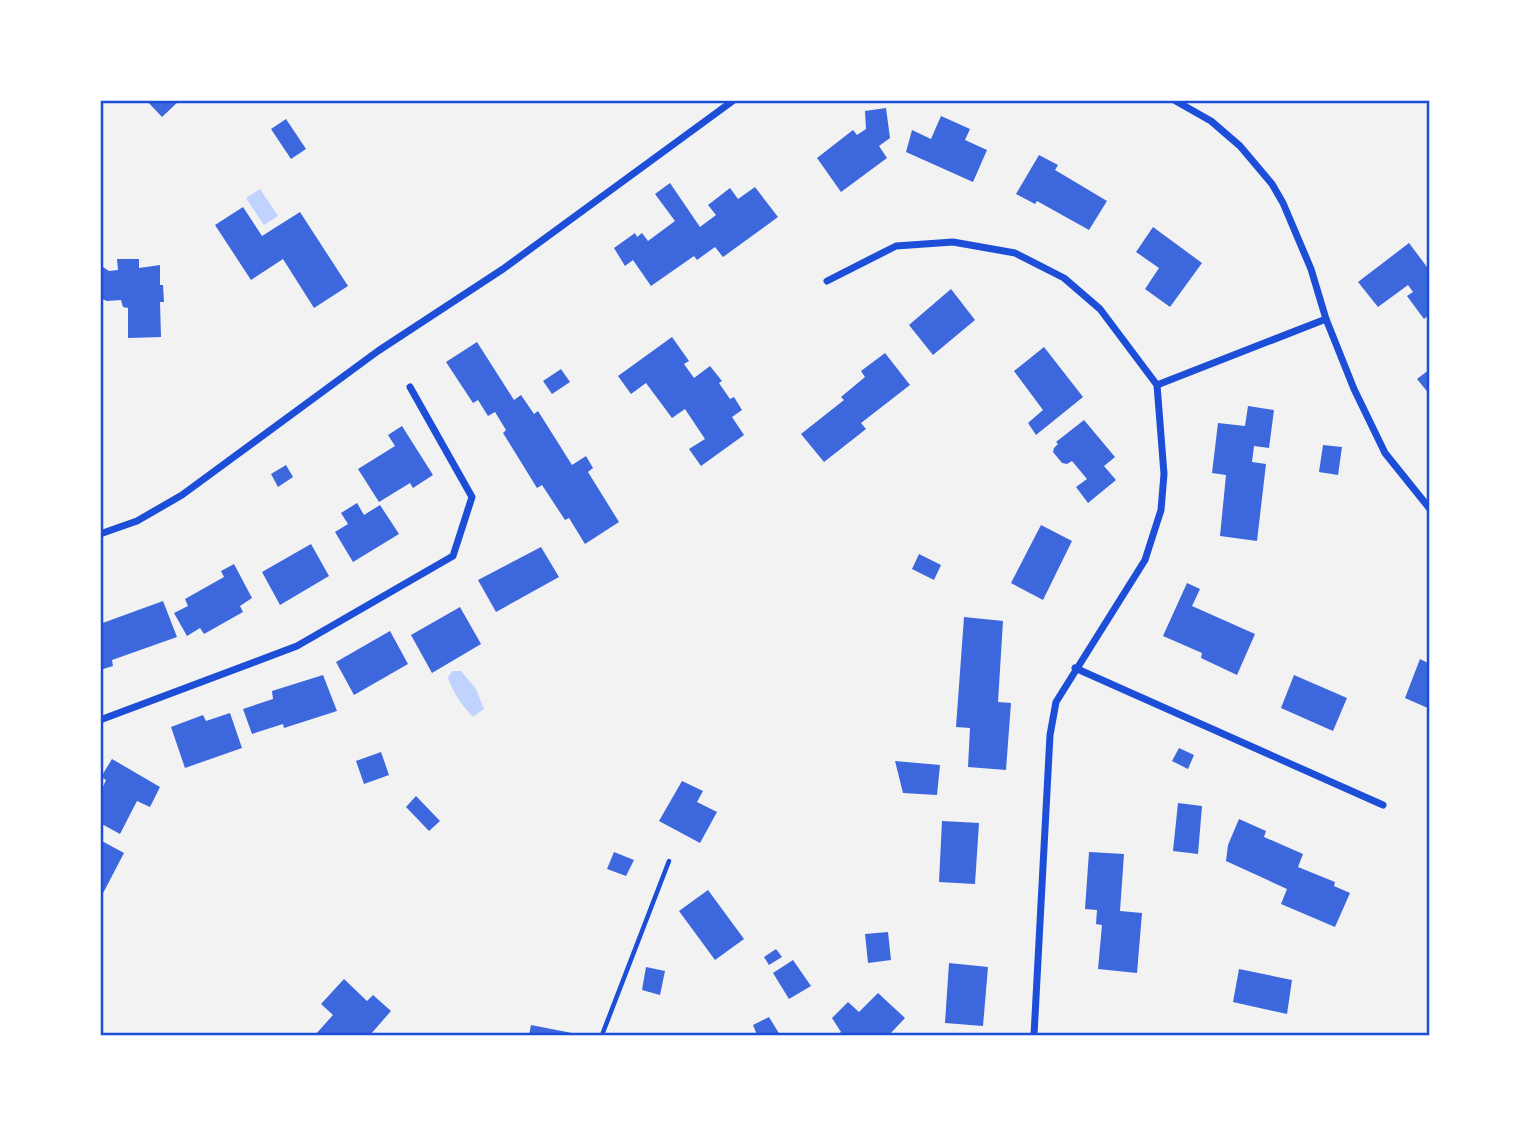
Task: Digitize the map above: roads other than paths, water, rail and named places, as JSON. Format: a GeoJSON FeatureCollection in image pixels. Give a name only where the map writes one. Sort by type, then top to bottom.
{"type":"FeatureCollection","features":[{"type":"Feature","properties":{"kind":"street"},"geometry":{"type":"LineString","coordinates":[[100,534],[137,520],[182,495],[378,351],[503,269],[734,100]]}},
{"type":"Feature","properties":{"kind":"street"},"geometry":{"type":"LineString","coordinates":[[1178,102],[1211,121],[1240,146],[1272,184],[1311,269],[1326,319],[1354,389],[1385,453],[1430,509]]}},
{"type":"Feature","properties":{"kind":"street"},"geometry":{"type":"LineString","coordinates":[[827,281],[896,246],[953,243],[1015,253],[1063,278],[1100,309],[1157,385],[1164,474],[1161,510],[1145,560],[1055,702],[1050,735],[1034,1035]]}},
{"type":"Feature","properties":{"kind":"street"},"geometry":{"type":"LineString","coordinates":[[1157,385],[1326,319]]}},
{"type":"Feature","properties":{"kind":"street"},"geometry":{"type":"LineString","coordinates":[[100,720],[297,646],[453,556],[472,497],[410,387]]}},
{"type":"Feature","properties":{"kind":"street"},"geometry":{"type":"LineString","coordinates":[[1076,668],[1383,805]]}},
{"type":"Feature","properties":{"kind":"water"},"geometry":{"type":"Polygon","coordinates":[[[260,189],[278,216],[264,225],[246,198],[260,189]]]}},
{"type":"Feature","properties":{"kind":"water"},"geometry":{"type":"Polygon","coordinates":[[[452,671],[461,671],[476,689],[484,709],[473,717],[450,684],[448,678],[452,671]]]}}]}
